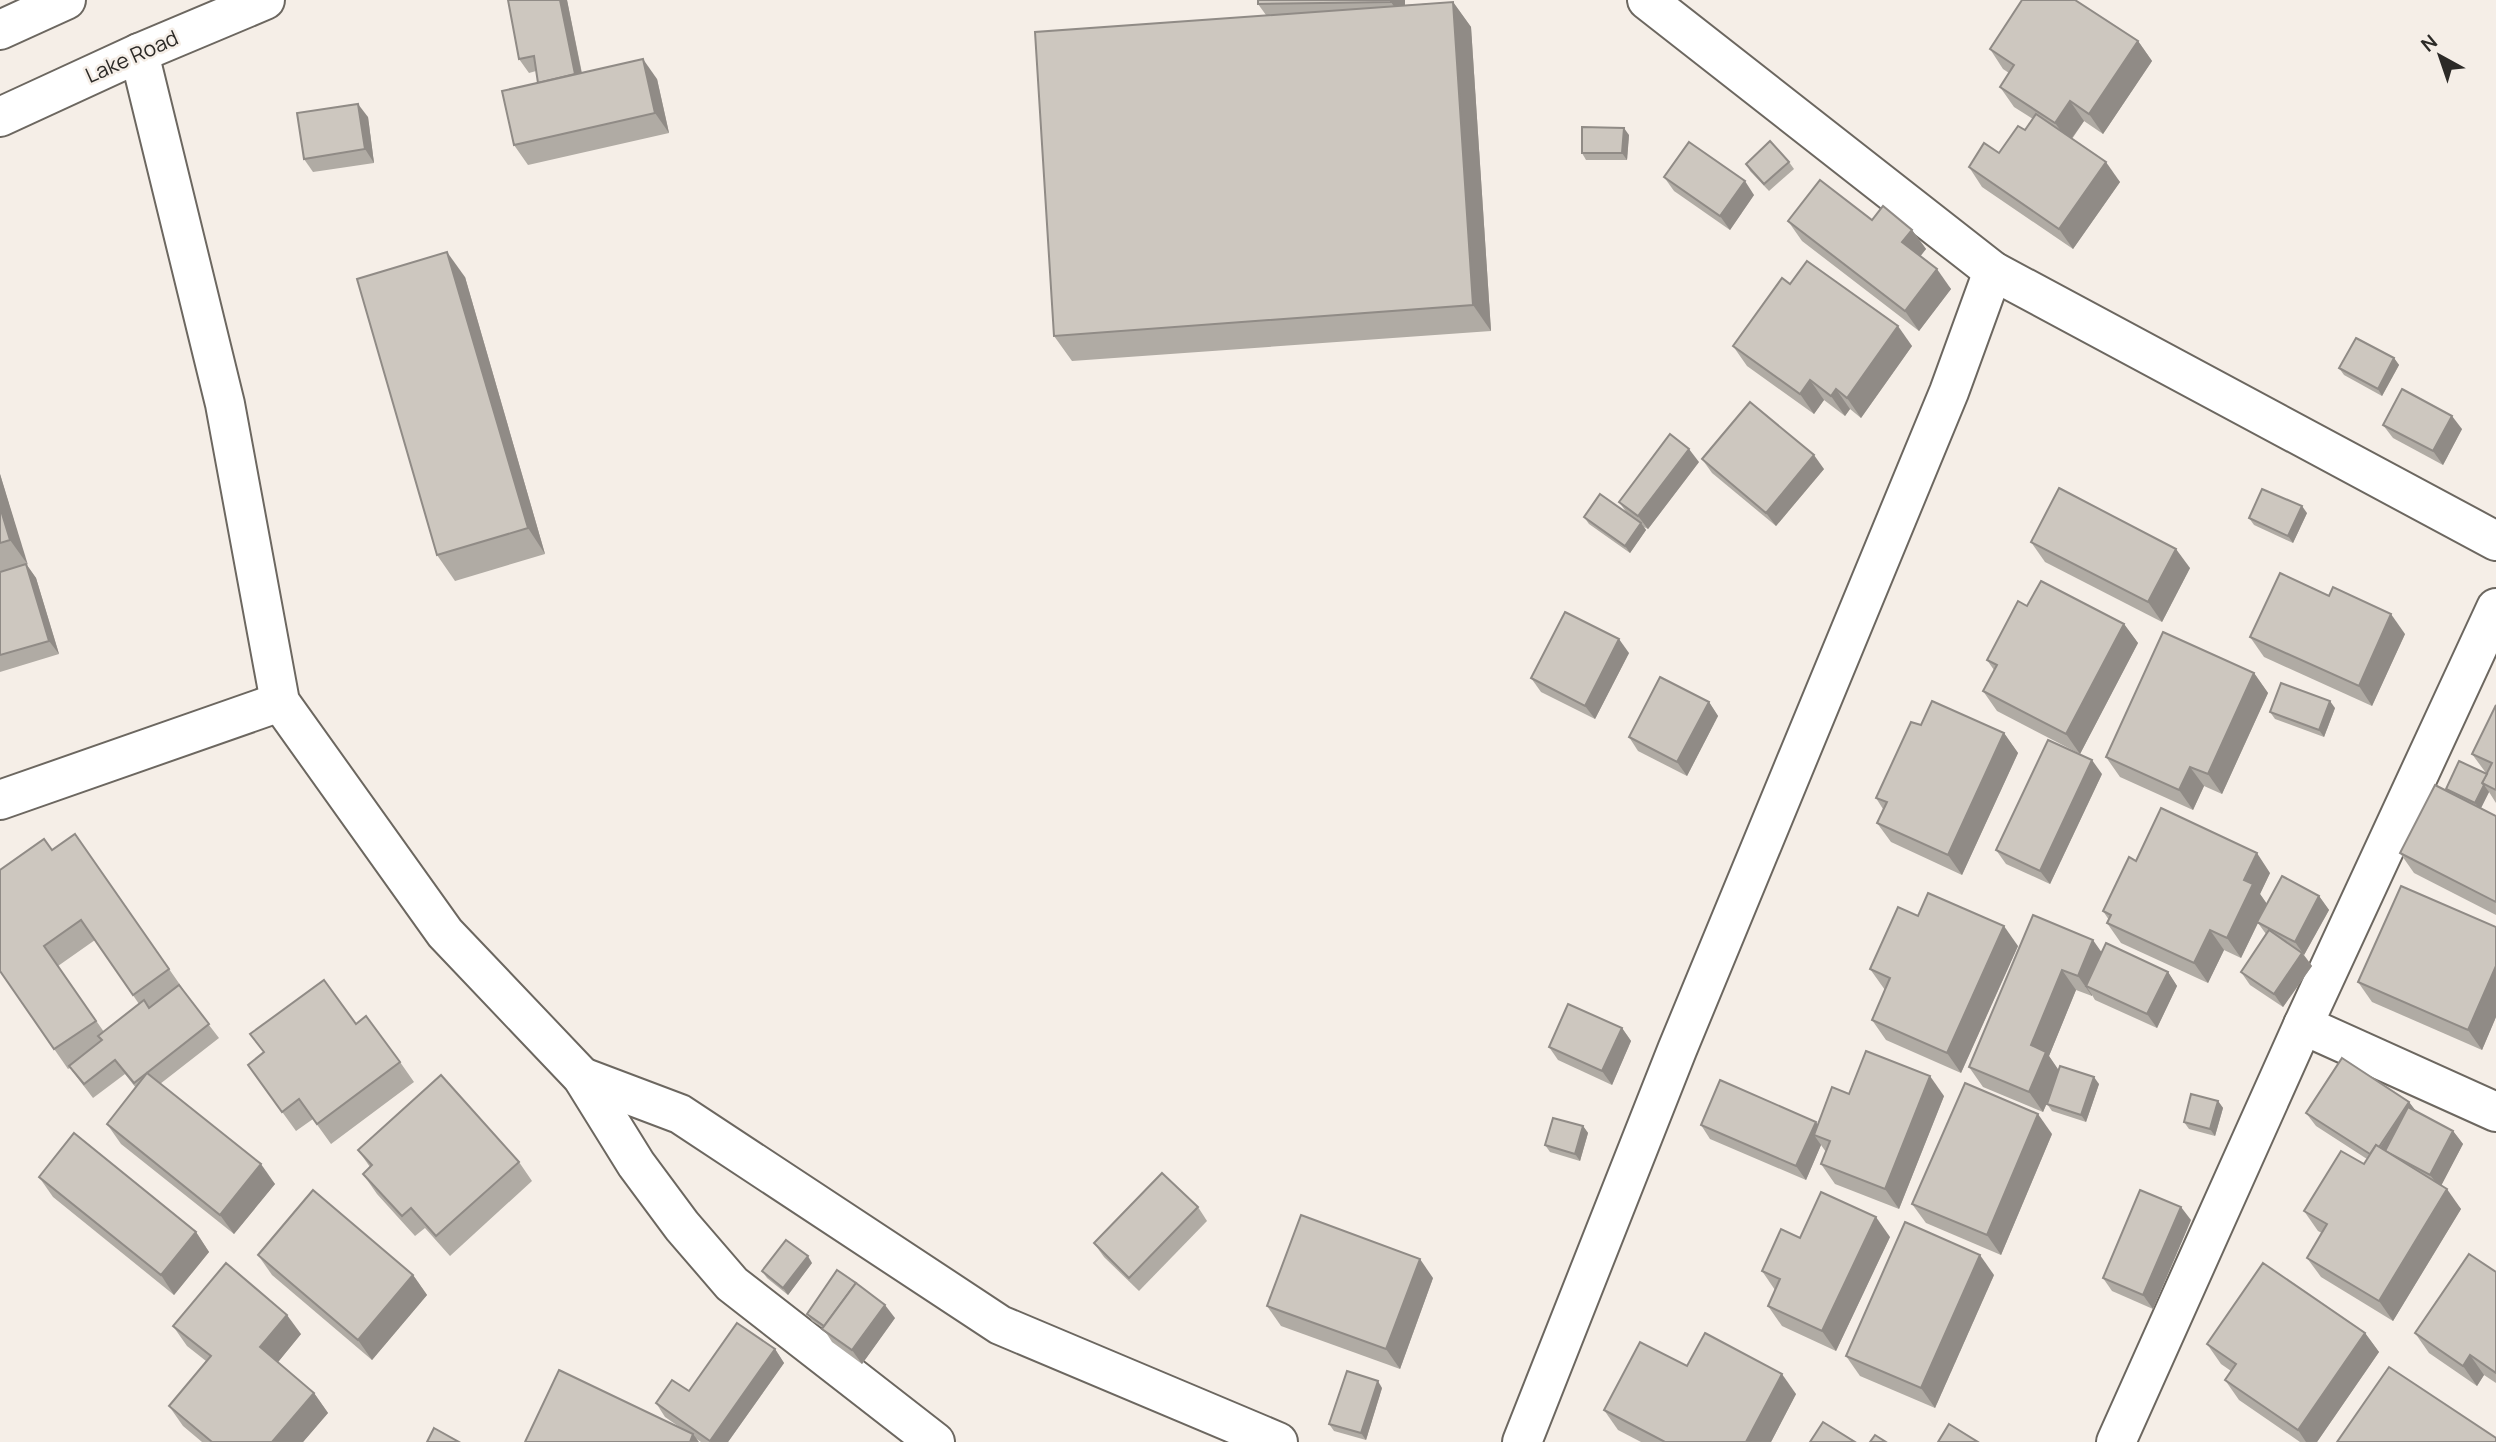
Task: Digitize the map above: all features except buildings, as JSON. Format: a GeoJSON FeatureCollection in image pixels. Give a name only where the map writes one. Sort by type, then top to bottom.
{"type":"FeatureCollection","features":[{"type":"Feature","properties":{"kind":"street"},"geometry":{"type":"LineString","coordinates":[[0,30],[66,0]]}},
{"type":"Feature","properties":{"kind":"street","name":"Lake Road"},"geometry":{"type":"LineString","coordinates":[[0,117],[139,53],[265,0]]}},
{"type":"Feature","properties":{"kind":"street"},"geometry":{"type":"LineString","coordinates":[[1647,0],[1993,271],[2496,541]]}},
{"type":"Feature","properties":{"kind":"street"},"geometry":{"type":"LineString","coordinates":[[139,53],[225,404],[281,702],[445,933],[582,1077],[636,1164],[682,1226],[732,1284],[935,1442]]}},
{"type":"Feature","properties":{"kind":"street"},"geometry":{"type":"LineString","coordinates":[[1522,1442],[1676,1050],[1949,392],[1993,271]]}},
{"type":"Feature","properties":{"kind":"street"},"geometry":{"type":"LineString","coordinates":[[2116,1442],[2303,1025],[2496,608]]}},
{"type":"Feature","properties":{"kind":"street"},"geometry":{"type":"LineString","coordinates":[[0,800],[281,702]]}},
{"type":"Feature","properties":{"kind":"street"},"geometry":{"type":"LineString","coordinates":[[2303,1025],[2496,1112]]}},
{"type":"Feature","properties":{"kind":"street"},"geometry":{"type":"LineString","coordinates":[[582,1077],[680,1114],[1000,1325],[1278,1442]]}}]}
